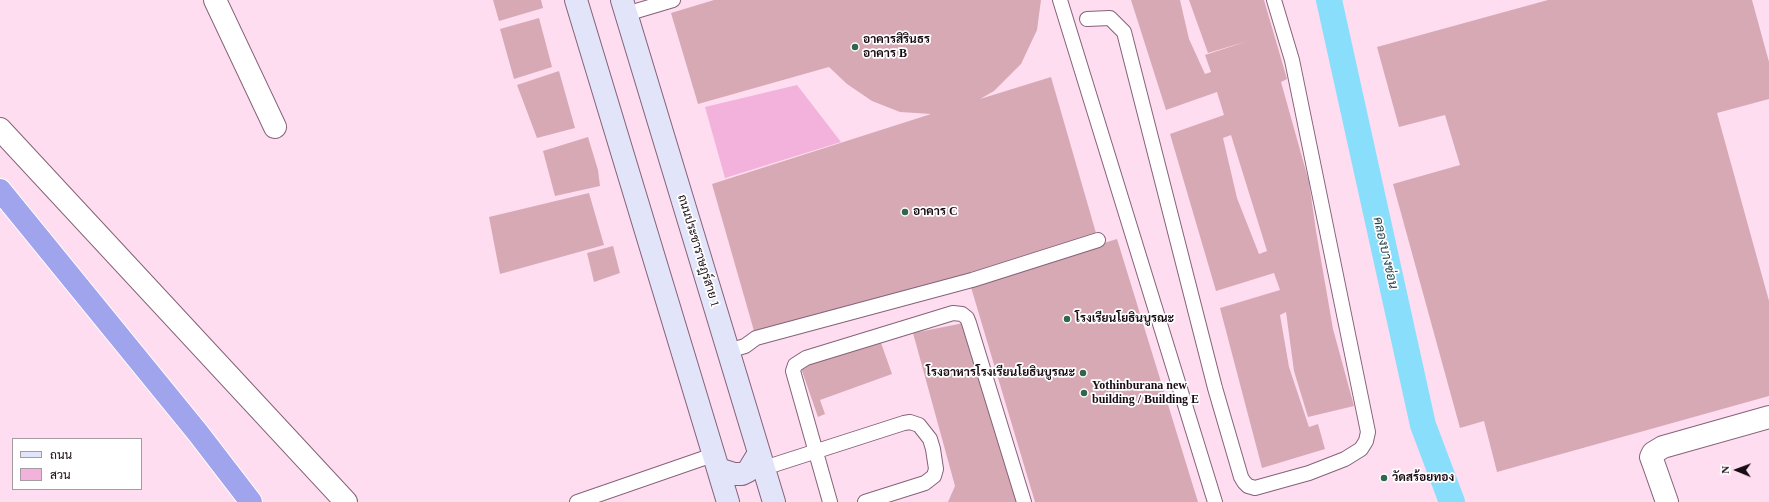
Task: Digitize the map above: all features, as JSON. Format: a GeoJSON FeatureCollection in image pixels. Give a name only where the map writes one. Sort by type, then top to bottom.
{"type":"FeatureCollection","features":[{"type":"Feature","properties":{"kind":"highway"},"geometry":{"type":"LineString","coordinates":[[0,190],[198,433],[251,502]]}},
{"type":"Feature","properties":{"kind":"main road"},"geometry":{"type":"LineString","coordinates":[[576,0],[728,502]]}},
{"type":"Feature","properties":{"kind":"main road","name":"ถนนประชาราษฎร์สาย 1"},"geometry":{"type":"LineString","coordinates":[[624,7],[774,502]]}},
{"type":"Feature","properties":{"kind":"main road"},"geometry":{"type":"LineString","coordinates":[[715,462],[734,474],[742,474],[761,461]]}},
{"type":"Feature","properties":{"kind":"street"},"geometry":{"type":"LineString","coordinates":[[215,0],[275,127]]}},
{"type":"Feature","properties":{"kind":"street"},"geometry":{"type":"LineString","coordinates":[[0,129],[346,502]]}},
{"type":"Feature","properties":{"kind":"street"},"geometry":{"type":"LineString","coordinates":[[1667,502],[1651,457],[1653,453],[1663,447],[1769,417]]}},
{"type":"Feature","properties":{"kind":"lane"},"geometry":{"type":"LineString","coordinates":[[624,7],[673,0]]}},
{"type":"Feature","properties":{"kind":"lane"},"geometry":{"type":"LineString","coordinates":[[1060,0],[1215,502]]}},
{"type":"Feature","properties":{"kind":"lane"},"geometry":{"type":"LineString","coordinates":[[1088,19],[1110,18],[1124,32],[1217,396],[1241,477],[1248,486],[1255,488],[1309,473],[1345,459],[1361,449],[1366,441],[1368,432],[1292,60],[1274,0]]}},
{"type":"Feature","properties":{"kind":"lane"},"geometry":{"type":"LineString","coordinates":[[728,351],[745,346],[756,338],[972,280],[1098,240]]}},
{"type":"Feature","properties":{"kind":"lane"},"geometry":{"type":"LineString","coordinates":[[830,502],[793,371],[795,365],[806,358],[953,313],[958,313],[967,318],[969,323],[1024,502]]}},
{"type":"Feature","properties":{"kind":"lane"},"geometry":{"type":"LineString","coordinates":[[761,461],[815,452],[904,423],[910,422],[919,425],[930,439],[933,449],[936,469],[934,476],[925,483],[865,502]]}},
{"type":"Feature","properties":{"kind":"lane"},"geometry":{"type":"LineString","coordinates":[[577,502],[715,462]]}},
{"type":"Feature","properties":{"kind":"green space"},"geometry":{"type":"Polygon","coordinates":[[[797,85],[841,142],[725,178],[705,107],[797,85]]]}},
{"type":"Feature","properties":{"kind":"building"},"geometry":{"type":"Polygon","coordinates":[[[493,0],[541,0],[543,8],[499,21],[493,0]]]}},
{"type":"Feature","properties":{"kind":"building","name":"อาคาร C"},"geometry":{"type":"Polygon","coordinates":[[[714,0],[1041,0],[1037,30],[1021,64],[994,91],[980,99],[1051,77],[1098,240],[756,338],[712,184],[931,114],[900,112],[872,101],[847,84],[829,67],[698,104],[671,13],[714,0]]]}},
{"type":"Feature","properties":{"kind":"building"},"geometry":{"type":"Polygon","coordinates":[[[1131,0],[1180,0],[1189,39],[1205,74],[1211,72],[1205,55],[1248,41],[1208,53],[1189,0],[1264,0],[1287,79],[1281,82],[1309,182],[1333,329],[1354,406],[1308,417],[1294,371],[1286,312],[1280,315],[1289,367],[1309,427],[1318,424],[1325,449],[1262,468],[1220,308],[1280,290],[1274,273],[1216,291],[1170,134],[1224,115],[1217,92],[1166,110],[1131,0]],[[1231,135],[1223,138],[1237,198],[1259,254],[1267,251],[1231,135]]]}},
{"type":"Feature","properties":{"kind":"building"},"geometry":{"type":"Polygon","coordinates":[[[1548,0],[1752,0],[1769,62],[1769,99],[1717,113],[1769,301],[1769,396],[1497,472],[1484,421],[1460,428],[1393,184],[1460,165],[1445,115],[1399,127],[1377,47],[1548,0]]]}},
{"type":"Feature","properties":{"kind":"building"},"geometry":{"type":"Polygon","coordinates":[[[539,18],[552,67],[514,79],[500,29],[539,18]]]}},
{"type":"Feature","properties":{"kind":"building"},"geometry":{"type":"Polygon","coordinates":[[[559,71],[575,128],[537,138],[517,85],[559,71]]]}},
{"type":"Feature","properties":{"kind":"building"},"geometry":{"type":"Polygon","coordinates":[[[588,137],[598,170],[600,186],[555,196],[543,151],[588,137]]]}},
{"type":"Feature","properties":{"kind":"building"},"geometry":{"type":"Polygon","coordinates":[[[589,193],[604,245],[500,274],[489,217],[589,193]]]}},
{"type":"Feature","properties":{"kind":"building","name":"Yothinburana new building / Building E"},"geometry":{"type":"Polygon","coordinates":[[[1117,239],[1198,502],[1035,502],[970,284],[1117,239]]]}},
{"type":"Feature","properties":{"kind":"building"},"geometry":{"type":"Polygon","coordinates":[[[613,246],[620,273],[594,282],[587,253],[613,246]]]}},
{"type":"Feature","properties":{"kind":"building"},"geometry":{"type":"Polygon","coordinates":[[[964,323],[1017,502],[948,502],[955,486],[913,333],[964,323]]]}},
{"type":"Feature","properties":{"kind":"building"},"geometry":{"type":"Polygon","coordinates":[[[880,340],[892,374],[820,400],[825,414],[818,417],[801,368],[880,340]]]}},
{"type":"Feature","properties":{"kind":"waterway","name":"คลองบางซ่อน"},"geometry":{"type":"LineString","coordinates":[[1329,0],[1423,425],[1452,502]]}},
{"type":"Feature","properties":{"kind":"place","name":"อาคารสิรินธร อาคาร B"},"geometry":{"type":"Point","coordinates":[855,47]}},
{"type":"Feature","properties":{"kind":"place","name":"อาคาร C"},"geometry":{"type":"Point","coordinates":[905,212]}},
{"type":"Feature","properties":{"kind":"place","name":"โรงเรียนโยธินบูรณะ"},"geometry":{"type":"Point","coordinates":[1067,319]}},
{"type":"Feature","properties":{"kind":"place","name":"โรงอาหารโรงเรียนโยธินบูรณะ"},"geometry":{"type":"Point","coordinates":[1083,373]}},
{"type":"Feature","properties":{"kind":"place","name":"Yothinburana new building / Building E"},"geometry":{"type":"Point","coordinates":[1084,393]}},
{"type":"Feature","properties":{"kind":"place","name":"วัดสร้อยทอง"},"geometry":{"type":"Point","coordinates":[1384,478]}}]}
